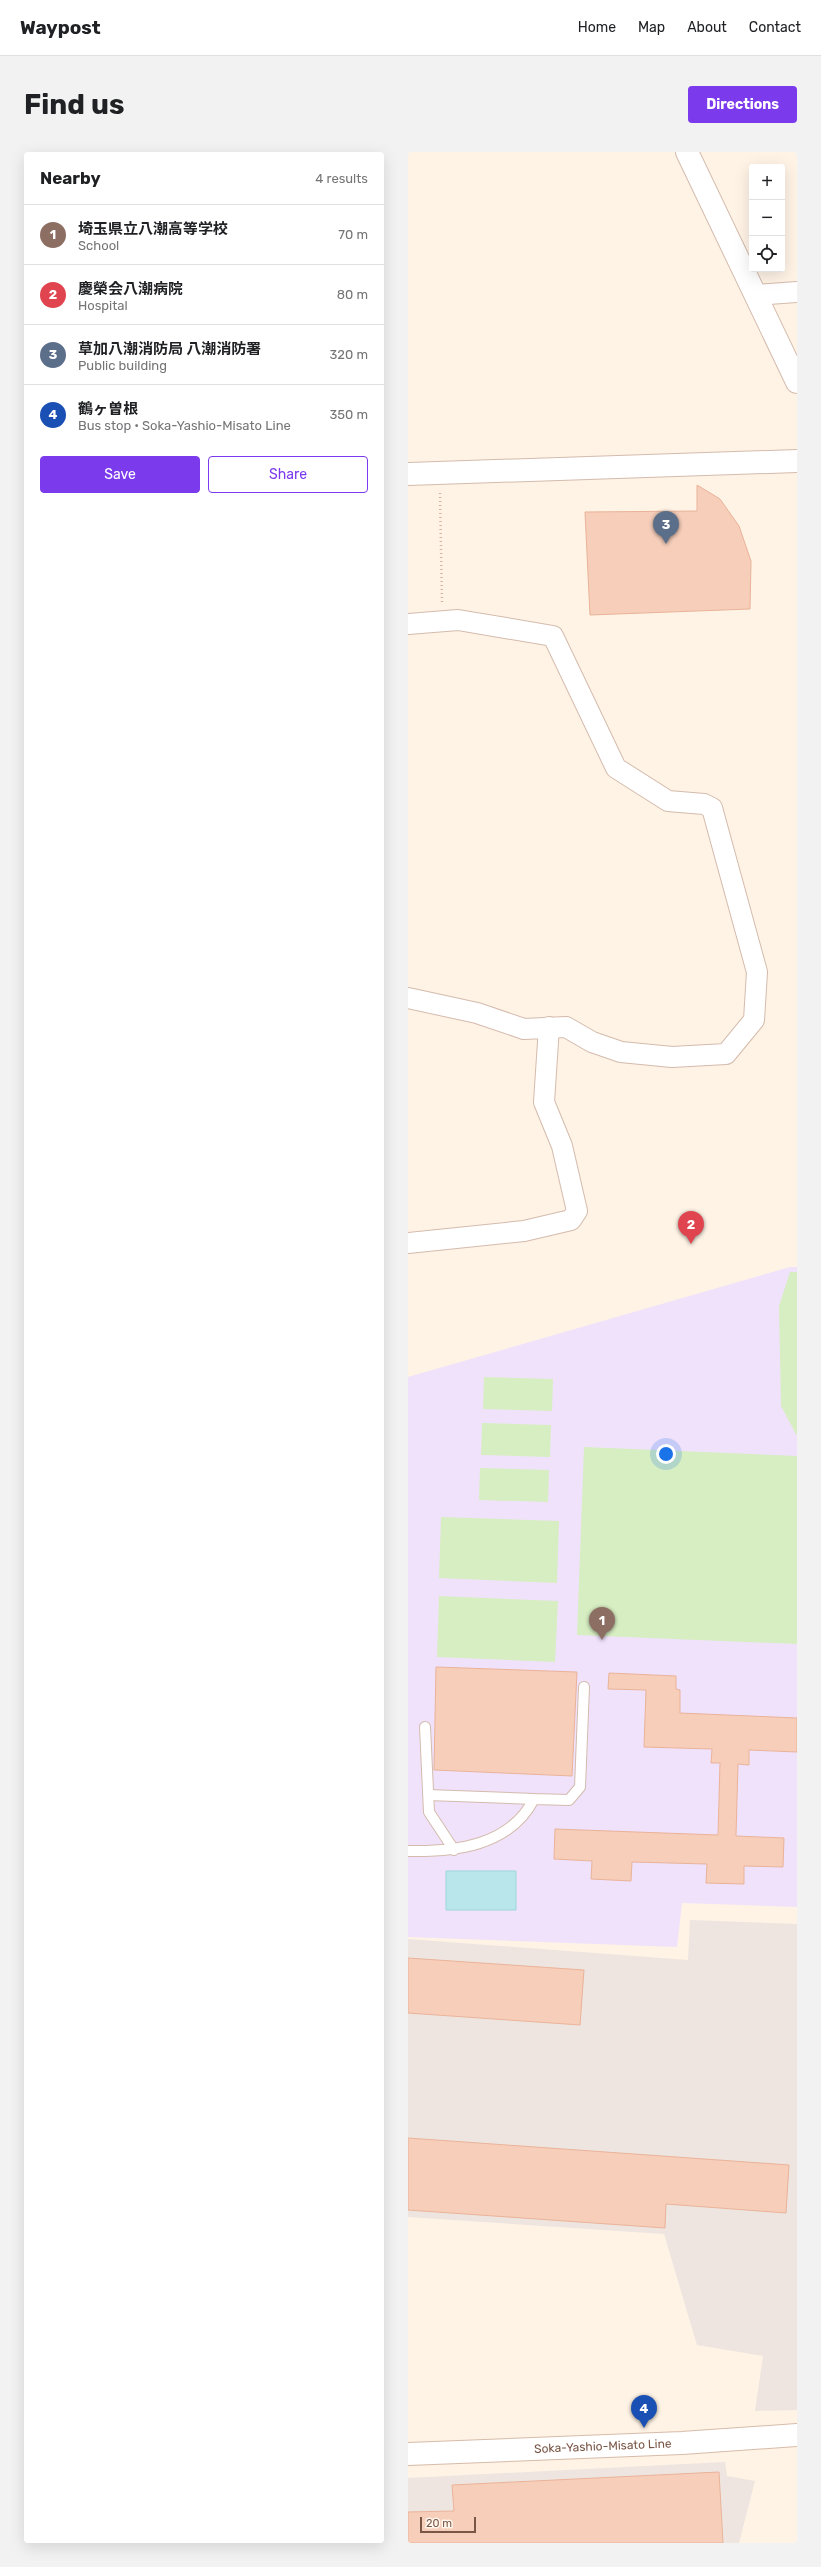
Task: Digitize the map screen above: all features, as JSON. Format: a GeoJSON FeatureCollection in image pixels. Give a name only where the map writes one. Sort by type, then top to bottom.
{"type":"FeatureCollection","features":[{"type":"Feature","properties":{"kind":"street"},"geometry":{"type":"LineString","coordinates":[[687,152],[797,382]]}},
{"type":"Feature","properties":{"kind":"street"},"geometry":{"type":"LineString","coordinates":[[756,295],[797,292]]}},
{"type":"Feature","properties":{"kind":"street"},"geometry":{"type":"LineString","coordinates":[[408,474],[797,461]]}},
{"type":"Feature","properties":{"kind":"street"},"geometry":{"type":"LineString","coordinates":[[408,624],[447,620],[553,636],[616,768],[668,802],[704,804],[712,808],[757,972],[754,1020],[726,1054],[672,1057],[621,1052],[592,1042],[566,1027],[524,1029],[477,1013],[408,998]]}},
{"type":"Feature","properties":{"kind":"street"},"geometry":{"type":"LineString","coordinates":[[408,1243],[524,1231],[571,1220],[577,1211],[564,1153],[544,1102],[549,1028]]}},
{"type":"Feature","properties":{"kind":"street","name":"Soka-Yashio-Misato Line"},"geometry":{"type":"LineString","coordinates":[[408,2454],[674,2443],[797,2435]]}},
{"type":"Feature","properties":{"kind":"lane"},"geometry":{"type":"LineString","coordinates":[[428,1796],[569,1800],[580,1787],[584,1687]]}},
{"type":"Feature","properties":{"kind":"lane"},"geometry":{"type":"LineString","coordinates":[[425,1727],[429,1812],[454,1850]]}},
{"type":"Feature","properties":{"kind":"lane"},"geometry":{"type":"LineString","coordinates":[[408,1851],[454,1850],[491,1840],[527,1814],[534,1800]]}},
{"type":"Feature","properties":{"kind":"path"},"geometry":{"type":"LineString","coordinates":[[440,473],[442,604],[447,620]]}},
{"type":"Feature","properties":{"kind":"shaded area"},"geometry":{"type":"Polygon","coordinates":[[[790,1267],[797,1267],[797,1907],[682,1903],[677,1947],[408,1937],[408,1377],[790,1267]]]}},
{"type":"Feature","properties":{"kind":"shaded area"},"geometry":{"type":"Polygon","coordinates":[[[690,1920],[797,1924],[797,2410],[755,2411],[763,2356],[697,2345],[664,2234],[408,2217],[408,1939],[688,1960],[690,1920]]]}},
{"type":"Feature","properties":{"kind":"shaded area"},"geometry":{"type":"Polygon","coordinates":[[[725,2462],[727,2476],[755,2481],[739,2543],[408,2543],[408,2478],[725,2462]]]}},
{"type":"Feature","properties":{"kind":"green space"},"geometry":{"type":"Polygon","coordinates":[[[790,1272],[797,1272],[797,1436],[781,1406],[779,1306],[790,1272]]]}},
{"type":"Feature","properties":{"kind":"green space"},"geometry":{"type":"Polygon","coordinates":[[[484,1377],[553,1379],[552,1411],[483,1409],[484,1377]]]}},
{"type":"Feature","properties":{"kind":"green space"},"geometry":{"type":"Polygon","coordinates":[[[482,1423],[551,1425],[550,1457],[481,1455],[482,1423]]]}},
{"type":"Feature","properties":{"kind":"green space"},"geometry":{"type":"Polygon","coordinates":[[[584,1447],[797,1456],[797,1644],[577,1635],[584,1447]]]}},
{"type":"Feature","properties":{"kind":"green space"},"geometry":{"type":"Polygon","coordinates":[[[480,1468],[549,1470],[548,1502],[479,1500],[480,1468]]]}},
{"type":"Feature","properties":{"kind":"green space"},"geometry":{"type":"Polygon","coordinates":[[[441,1517],[559,1521],[557,1583],[439,1578],[441,1517]]]}},
{"type":"Feature","properties":{"kind":"green space"},"geometry":{"type":"Polygon","coordinates":[[[439,1596],[558,1601],[555,1662],[437,1657],[439,1596]]]}},
{"type":"Feature","properties":{"kind":"water"},"geometry":{"type":"Polygon","coordinates":[[[446,1871],[516,1871],[516,1910],[446,1910],[446,1871]]]}},
{"type":"Feature","properties":{"kind":"building"},"geometry":{"type":"Polygon","coordinates":[[[697,485],[720,499],[739,526],[751,561],[750,609],[590,615],[585,512],[697,511],[697,485]]]}},
{"type":"Feature","properties":{"kind":"building"},"geometry":{"type":"Polygon","coordinates":[[[436,1667],[577,1672],[572,1776],[434,1770],[436,1667]]]}},
{"type":"Feature","properties":{"kind":"building"},"geometry":{"type":"Polygon","coordinates":[[[609,1673],[676,1676],[676,1689],[680,1690],[680,1713],[797,1718],[797,1752],[749,1750],[749,1765],[738,1764],[736,1836],[784,1838],[783,1867],[744,1866],[744,1884],[706,1883],[707,1864],[632,1862],[631,1881],[591,1879],[592,1861],[554,1859],[555,1829],[718,1835],[720,1763],[711,1763],[712,1749],[644,1747],[646,1690],[608,1689],[609,1673]]]}},
{"type":"Feature","properties":{"kind":"building"},"geometry":{"type":"Polygon","coordinates":[[[408,1958],[584,1970],[580,2025],[408,2013],[408,1958]]]}},
{"type":"Feature","properties":{"kind":"building"},"geometry":{"type":"Polygon","coordinates":[[[408,2138],[789,2165],[786,2213],[666,2204],[665,2228],[408,2210],[408,2138]]]}},
{"type":"Feature","properties":{"kind":"building"},"geometry":{"type":"Polygon","coordinates":[[[719,2472],[723,2543],[408,2543],[408,2512],[454,2511],[452,2485],[719,2472]]]}},
{"type":"Feature","properties":{"kind":"place","name":"草加八潮消防局 八潮消防署"},"geometry":{"type":"Point","coordinates":[666,544]}},
{"type":"Feature","properties":{"kind":"place","name":"慶榮会八潮病院"},"geometry":{"type":"Point","coordinates":[691,1244]}},
{"type":"Feature","properties":{"kind":"place","name":"埼玉県立八潮高等学校"},"geometry":{"type":"Point","coordinates":[602,1640]}},
{"type":"Feature","properties":{"kind":"place","name":"鶴ヶ曽根"},"geometry":{"type":"Point","coordinates":[644,2428]}}]}
